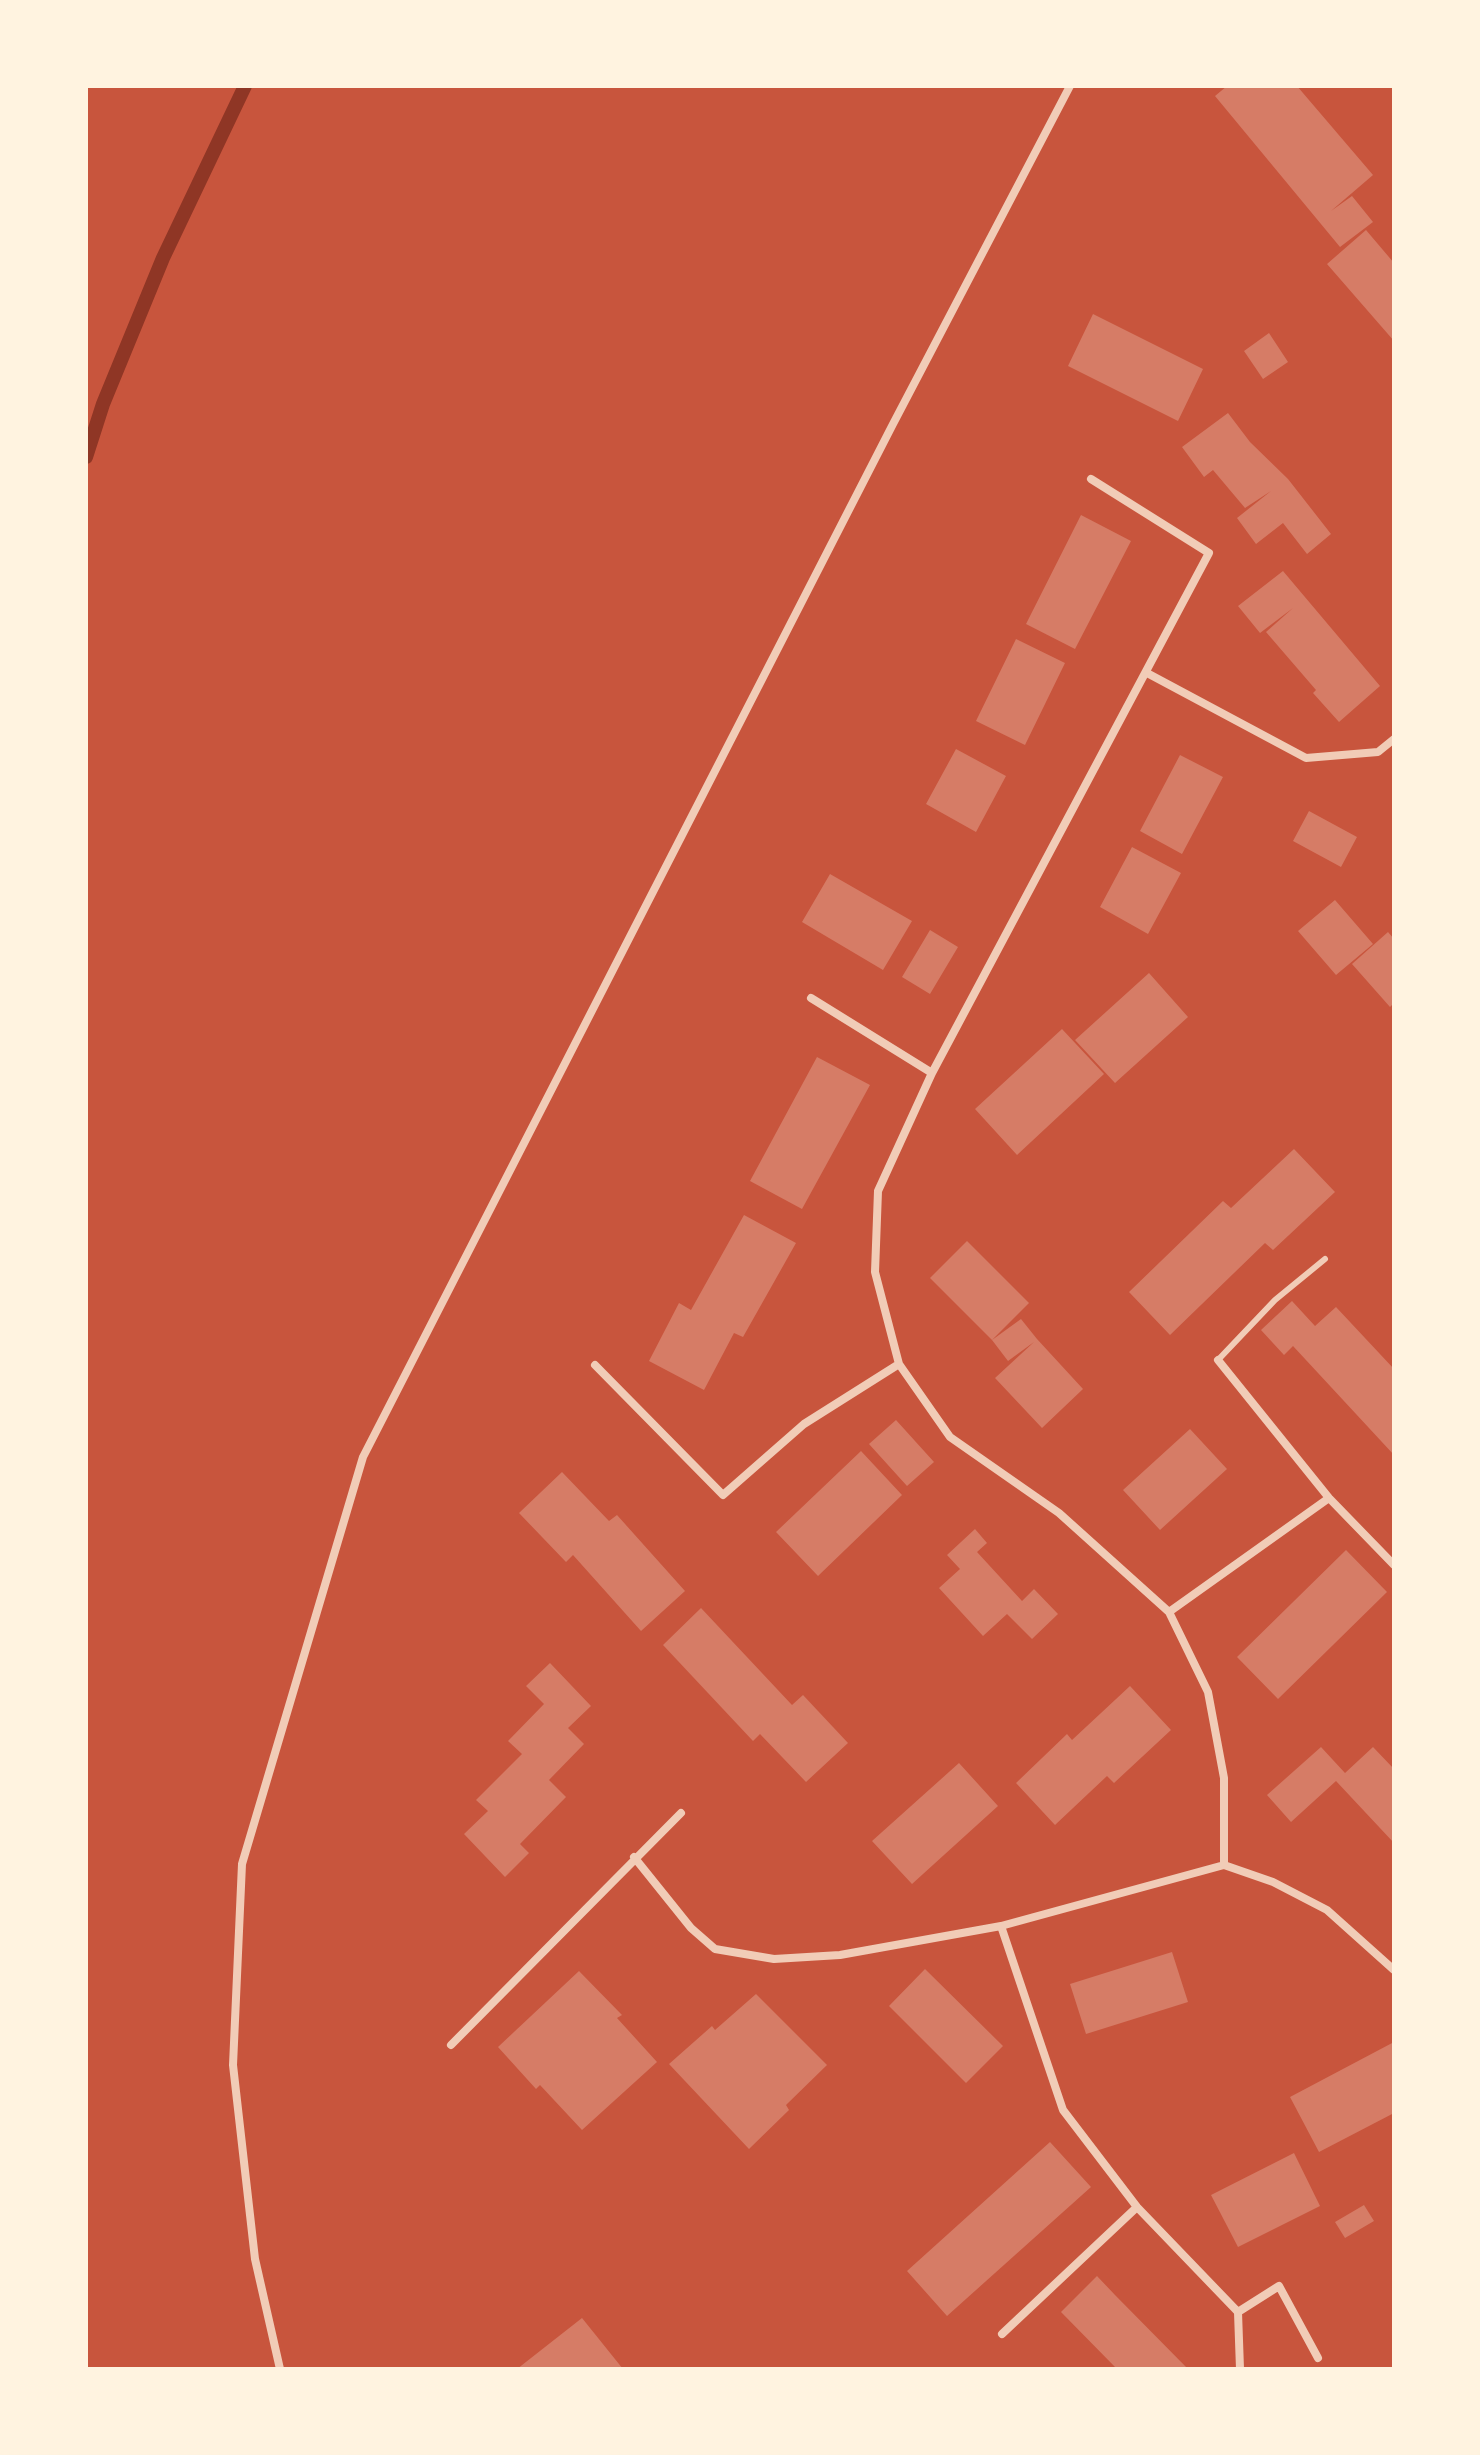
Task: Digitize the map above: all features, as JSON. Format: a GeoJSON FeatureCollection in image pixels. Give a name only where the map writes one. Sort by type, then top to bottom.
{"type":"FeatureCollection","features":[{"type":"Feature","properties":{"kind":"street"},"geometry":{"type":"LineString","coordinates":[[280,2369],[255,2259],[233,2065],[242,1864],[363,1457],[1070,86]]}},
{"type":"Feature","properties":{"kind":"street"},"geometry":{"type":"LineString","coordinates":[[1091,479],[1209,553],[932,1073],[878,1191],[875,1272],[899,1364],[950,1437],[1059,1513],[1169,1612],[1208,1692],[1224,1778],[1224,1865]]}},
{"type":"Feature","properties":{"kind":"street"},"geometry":{"type":"LineString","coordinates":[[1147,673],[1306,758],[1378,752],[1394,739]]}},
{"type":"Feature","properties":{"kind":"street"},"geometry":{"type":"LineString","coordinates":[[811,998],[932,1073]]}},
{"type":"Feature","properties":{"kind":"street"},"geometry":{"type":"LineString","coordinates":[[1218,1360],[1329,1498],[1394,1565]]}},
{"type":"Feature","properties":{"kind":"street"},"geometry":{"type":"LineString","coordinates":[[595,1365],[723,1495],[804,1424],[899,1364]]}},
{"type":"Feature","properties":{"kind":"street"},"geometry":{"type":"LineString","coordinates":[[1169,1612],[1329,1498]]}},
{"type":"Feature","properties":{"kind":"street"},"geometry":{"type":"LineString","coordinates":[[451,2045],[681,1813]]}},
{"type":"Feature","properties":{"kind":"street"},"geometry":{"type":"LineString","coordinates":[[634,1857],[691,1928],[715,1949],[774,1959],[840,1955],[1001,1926],[1224,1865],[1273,1882],[1327,1910],[1394,1970]]}},
{"type":"Feature","properties":{"kind":"street"},"geometry":{"type":"LineString","coordinates":[[1001,1926],[1063,2110],[1137,2207],[1238,2312],[1240,2369]]}},
{"type":"Feature","properties":{"kind":"street"},"geometry":{"type":"LineString","coordinates":[[1002,2334],[1137,2207]]}},
{"type":"Feature","properties":{"kind":"street"},"geometry":{"type":"LineString","coordinates":[[1238,2312],[1279,2286],[1318,2358]]}},
{"type":"Feature","properties":{"kind":"lane"},"geometry":{"type":"LineString","coordinates":[[1218,1360],[1275,1300],[1325,1259]]}},
{"type":"Feature","properties":{"kind":"building"},"geometry":{"type":"Polygon","coordinates":[[[1227,86],[1297,86],[1373,175],[1331,211],[1352,196],[1373,222],[1340,247],[1215,96],[1227,86]]]}},
{"type":"Feature","properties":{"kind":"building"},"geometry":{"type":"Polygon","coordinates":[[[1366,230],[1394,263],[1394,341],[1327,264],[1366,230]]]}},
{"type":"Feature","properties":{"kind":"building"},"geometry":{"type":"Polygon","coordinates":[[[1093,314],[1203,369],[1178,421],[1068,366],[1093,314]]]}},
{"type":"Feature","properties":{"kind":"building"},"geometry":{"type":"Polygon","coordinates":[[[1269,333],[1288,362],[1263,379],[1244,351],[1269,333]]]}},
{"type":"Feature","properties":{"kind":"building"},"geometry":{"type":"Polygon","coordinates":[[[1228,413],[1250,442],[1288,479],[1331,534],[1307,554],[1283,523],[1256,544],[1237,518],[1271,491],[1245,508],[1213,470],[1204,477],[1182,447],[1228,413]]]}},
{"type":"Feature","properties":{"kind":"building"},"geometry":{"type":"Polygon","coordinates":[[[1081,515],[1131,541],[1075,649],[1026,624],[1081,515]]]}},
{"type":"Feature","properties":{"kind":"building"},"geometry":{"type":"Polygon","coordinates":[[[1283,571],[1380,686],[1339,722],[1266,632],[1293,608],[1260,633],[1238,606],[1283,571]]]}},
{"type":"Feature","properties":{"kind":"building"},"geometry":{"type":"Polygon","coordinates":[[[1016,639],[1065,663],[1025,745],[976,721],[1016,639]]]}},
{"type":"Feature","properties":{"kind":"building"},"geometry":{"type":"Polygon","coordinates":[[[956,749],[1006,776],[976,832],[926,804],[956,749]]]}},
{"type":"Feature","properties":{"kind":"building"},"geometry":{"type":"Polygon","coordinates":[[[1180,755],[1223,777],[1182,854],[1140,831],[1180,755]]]}},
{"type":"Feature","properties":{"kind":"building"},"geometry":{"type":"Polygon","coordinates":[[[1309,811],[1357,837],[1341,867],[1293,841],[1309,811]]]}},
{"type":"Feature","properties":{"kind":"building"},"geometry":{"type":"Polygon","coordinates":[[[1132,847],[1181,873],[1148,934],[1100,907],[1132,847]]]}},
{"type":"Feature","properties":{"kind":"building"},"geometry":{"type":"Polygon","coordinates":[[[830,874],[912,921],[883,970],[802,922],[830,874]]]}},
{"type":"Feature","properties":{"kind":"building"},"geometry":{"type":"Polygon","coordinates":[[[1335,900],[1373,944],[1336,975],[1298,931],[1335,900]]]}},
{"type":"Feature","properties":{"kind":"building"},"geometry":{"type":"Polygon","coordinates":[[[930,930],[958,947],[930,994],[902,977],[930,930]]]}},
{"type":"Feature","properties":{"kind":"building"},"geometry":{"type":"Polygon","coordinates":[[[1388,932],[1394,939],[1394,1003],[1390,1007],[1352,964],[1388,932]]]}},
{"type":"Feature","properties":{"kind":"building"},"geometry":{"type":"Polygon","coordinates":[[[1149,973],[1188,1017],[1115,1083],[1075,1040],[1149,973]]]}},
{"type":"Feature","properties":{"kind":"building"},"geometry":{"type":"Polygon","coordinates":[[[1062,1029],[1104,1074],[1017,1155],[975,1109],[1062,1029]]]}},
{"type":"Feature","properties":{"kind":"building"},"geometry":{"type":"Polygon","coordinates":[[[817,1057],[870,1085],[802,1209],[750,1181],[817,1057]]]}},
{"type":"Feature","properties":{"kind":"building"},"geometry":{"type":"Polygon","coordinates":[[[1294,1149],[1335,1192],[1273,1250],[1265,1243],[1170,1335],[1129,1292],[1223,1201],[1231,1208],[1294,1149]]]}},
{"type":"Feature","properties":{"kind":"building"},"geometry":{"type":"Polygon","coordinates":[[[744,1215],[796,1243],[743,1337],[734,1333],[704,1390],[649,1361],[679,1303],[691,1310],[744,1215]]]}},
{"type":"Feature","properties":{"kind":"building"},"geometry":{"type":"Polygon","coordinates":[[[967,1241],[1029,1303],[992,1340],[930,1278],[967,1241]]]}},
{"type":"Feature","properties":{"kind":"building"},"geometry":{"type":"Polygon","coordinates":[[[1292,1301],[1315,1326],[1336,1307],[1394,1369],[1394,1455],[1293,1346],[1284,1355],[1261,1330],[1292,1301]]]}},
{"type":"Feature","properties":{"kind":"building"},"geometry":{"type":"Polygon","coordinates":[[[1021,1319],[1083,1389],[1042,1428],[995,1378],[1034,1342],[1008,1361],[992,1340],[1021,1319]]]}},
{"type":"Feature","properties":{"kind":"building"},"geometry":{"type":"Polygon","coordinates":[[[896,1420],[934,1462],[907,1486],[869,1444],[896,1420]]]}},
{"type":"Feature","properties":{"kind":"building"},"geometry":{"type":"Polygon","coordinates":[[[1190,1429],[1227,1469],[1160,1530],[1123,1490],[1190,1429]]]}},
{"type":"Feature","properties":{"kind":"building"},"geometry":{"type":"Polygon","coordinates":[[[861,1451],[902,1495],[818,1576],[776,1532],[861,1451]]]}},
{"type":"Feature","properties":{"kind":"building"},"geometry":{"type":"Polygon","coordinates":[[[562,1472],[609,1521],[617,1515],[685,1591],[641,1631],[573,1555],[566,1562],[519,1513],[562,1472]]]}},
{"type":"Feature","properties":{"kind":"building"},"geometry":{"type":"Polygon","coordinates":[[[975,1529],[987,1543],[977,1552],[1022,1601],[1034,1589],[1058,1614],[1032,1639],[1007,1614],[983,1636],[939,1588],[960,1569],[947,1555],[975,1529]]]}},
{"type":"Feature","properties":{"kind":"building"},"geometry":{"type":"Polygon","coordinates":[[[1346,1550],[1387,1592],[1278,1699],[1237,1657],[1346,1550]]]}},
{"type":"Feature","properties":{"kind":"building"},"geometry":{"type":"Polygon","coordinates":[[[701,1608],[792,1705],[803,1695],[848,1743],[806,1782],[760,1734],[753,1741],[663,1645],[701,1608]]]}},
{"type":"Feature","properties":{"kind":"building"},"geometry":{"type":"Polygon","coordinates":[[[550,1663],[591,1706],[568,1728],[584,1744],[549,1780],[566,1797],[520,1844],[529,1853],[505,1877],[464,1834],[488,1811],[476,1800],[522,1754],[508,1741],[544,1704],[526,1686],[550,1663]]]}},
{"type":"Feature","properties":{"kind":"building"},"geometry":{"type":"Polygon","coordinates":[[[1130,1686],[1171,1730],[1114,1783],[1107,1776],[1055,1825],[1016,1783],[1067,1734],[1072,1740],[1130,1686]]]}},
{"type":"Feature","properties":{"kind":"building"},"geometry":{"type":"Polygon","coordinates":[[[1321,1747],[1345,1773],[1373,1747],[1394,1769],[1394,1843],[1336,1781],[1291,1822],[1267,1795],[1321,1747]]]}},
{"type":"Feature","properties":{"kind":"building"},"geometry":{"type":"Polygon","coordinates":[[[959,1763],[998,1806],[912,1884],[872,1841],[959,1763]]]}},
{"type":"Feature","properties":{"kind":"building"},"geometry":{"type":"Polygon","coordinates":[[[1172,1952],[1188,2002],[1086,2034],[1070,1984],[1172,1952]]]}},
{"type":"Feature","properties":{"kind":"building"},"geometry":{"type":"Polygon","coordinates":[[[925,1969],[1003,2046],[966,2083],[889,2006],[925,1969]]]}},
{"type":"Feature","properties":{"kind":"building"},"geometry":{"type":"Polygon","coordinates":[[[579,1971],[622,2015],[617,2018],[657,2062],[582,2130],[540,2085],[536,2089],[498,2047],[579,1971]]]}},
{"type":"Feature","properties":{"kind":"building"},"geometry":{"type":"Polygon","coordinates":[[[756,1994],[827,2065],[786,2105],[789,2110],[749,2149],[669,2064],[712,2026],[715,2030],[756,1994]]]}},
{"type":"Feature","properties":{"kind":"building"},"geometry":{"type":"Polygon","coordinates":[[[1394,2042],[1394,2113],[1319,2152],[1290,2097],[1394,2042]]]}},
{"type":"Feature","properties":{"kind":"building"},"geometry":{"type":"Polygon","coordinates":[[[1050,2142],[1091,2187],[947,2316],[907,2271],[1050,2142]]]}},
{"type":"Feature","properties":{"kind":"building"},"geometry":{"type":"Polygon","coordinates":[[[1294,2153],[1320,2206],[1238,2247],[1211,2195],[1294,2153]]]}},
{"type":"Feature","properties":{"kind":"building"},"geometry":{"type":"Polygon","coordinates":[[[1364,2205],[1374,2221],[1345,2238],[1335,2222],[1364,2205]]]}},
{"type":"Feature","properties":{"kind":"building"},"geometry":{"type":"Polygon","coordinates":[[[1097,2276],[1188,2369],[1115,2367],[1061,2312],[1097,2276]]]}},
{"type":"Feature","properties":{"kind":"building"},"geometry":{"type":"Polygon","coordinates":[[[582,2318],[623,2369],[517,2369],[582,2318]]]}},
{"type":"Feature","properties":{"kind":"waterway"},"geometry":{"type":"LineString","coordinates":[[86,457],[103,404],[163,258],[245,86]]}}]}
